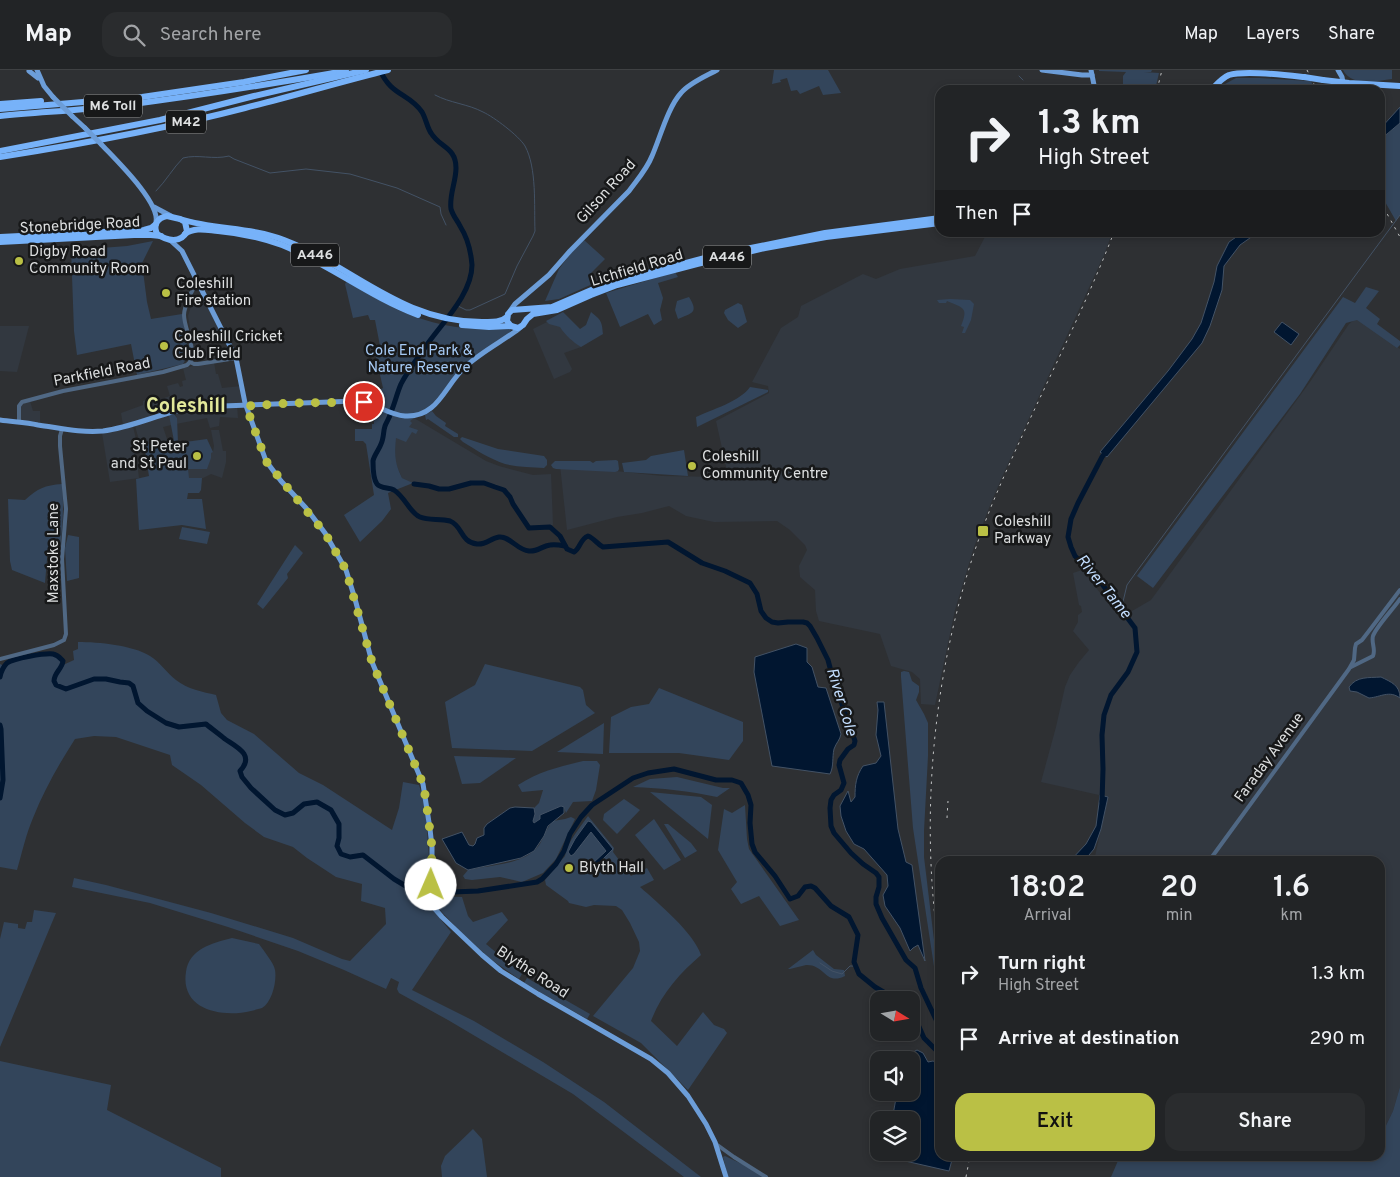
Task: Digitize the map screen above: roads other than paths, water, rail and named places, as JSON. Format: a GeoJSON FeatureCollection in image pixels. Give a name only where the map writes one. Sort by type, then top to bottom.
{"type":"FeatureCollection","features":[{"type":"Feature","properties":{"kind":"highway","name":"M42"},"geometry":{"type":"LineString","coordinates":[[0,104],[121,99],[244,82],[306,70]]}},
{"type":"Feature","properties":{"kind":"highway"},"geometry":{"type":"LineString","coordinates":[[254,96],[276,88],[346,70]]}},
{"type":"Feature","properties":{"kind":"highway","name":"M42"},"geometry":{"type":"LineString","coordinates":[[0,151],[160,120],[254,96],[367,72],[388,70]]}},
{"type":"Feature","properties":{"kind":"highway","name":"M42"},"geometry":{"type":"LineString","coordinates":[[0,157],[102,140],[246,108],[367,72]]}},
{"type":"Feature","properties":{"kind":"highway","name":"M6 Toll"},"geometry":{"type":"LineString","coordinates":[[0,116],[157,101],[226,92],[334,73]]}},
{"type":"Feature","properties":{"kind":"highway"},"geometry":{"type":"LineString","coordinates":[[1217,85],[1228,76],[1237,73],[1253,73],[1400,86]]}},
{"type":"Feature","properties":{"kind":"highway","name":"M6 Toll"},"geometry":{"type":"LineString","coordinates":[[0,109],[121,99]]}},
{"type":"Feature","properties":{"kind":"highway"},"geometry":{"type":"LineString","coordinates":[[171,216],[185,222],[187,226],[185,235],[177,240],[169,240],[156,232],[156,223],[162,217],[171,216]]}},
{"type":"Feature","properties":{"kind":"highway","name":"A446"},"geometry":{"type":"LineString","coordinates":[[180,219],[204,225],[254,231],[284,240],[398,302],[438,319]]}},
{"type":"Feature","properties":{"kind":"highway","name":"Lichfield Road"},"geometry":{"type":"LineString","coordinates":[[519,310],[552,306],[603,285],[716,255],[825,233],[935,219]]}},
{"type":"Feature","properties":{"kind":"highway","name":"Stonebridge Road"},"geometry":{"type":"LineString","coordinates":[[0,237],[144,230],[151,228],[156,223]]}},
{"type":"Feature","properties":{"kind":"highway","name":"Lichfield Road"},"geometry":{"type":"LineString","coordinates":[[522,325],[533,314],[557,310],[604,289],[697,264],[765,248],[826,237],[935,224]]}},
{"type":"Feature","properties":{"kind":"highway","name":"A446"},"geometry":{"type":"LineString","coordinates":[[185,235],[195,229],[264,239],[308,257],[397,306],[417,314],[452,322],[489,327],[511,327]]}},
{"type":"Feature","properties":{"kind":"highway","name":"Stonebridge Road"},"geometry":{"type":"LineString","coordinates":[[0,242],[134,235],[161,236]]}},
{"type":"Feature","properties":{"kind":"highway"},"geometry":{"type":"LineString","coordinates":[[519,310],[525,316],[522,325],[511,327],[507,321],[509,315],[519,310]]}},
{"type":"Feature","properties":{"kind":"highway","name":"A446"},"geometry":{"type":"LineString","coordinates":[[452,322],[498,322],[509,315]]}},
{"type":"Feature","properties":{"kind":"main road"},"geometry":{"type":"LineString","coordinates":[[29,70],[40,80],[53,97],[127,171],[152,205],[156,214],[156,223]]}},
{"type":"Feature","properties":{"kind":"main road"},"geometry":{"type":"LineString","coordinates":[[37,70],[40,80]]}},
{"type":"Feature","properties":{"kind":"main road","name":"Gilson Road"},"geometry":{"type":"LineString","coordinates":[[509,315],[514,304],[550,275],[570,251],[634,185],[652,158],[672,108],[681,93],[717,70]]}},
{"type":"Feature","properties":{"kind":"main road"},"geometry":{"type":"LineString","coordinates":[[1042,70],[1082,75],[1092,72],[1094,85]]}},
{"type":"Feature","properties":{"kind":"main road"},"geometry":{"type":"LineString","coordinates":[[1339,72],[1342,77],[1341,82]]}},
{"type":"Feature","properties":{"kind":"main road"},"geometry":{"type":"LineString","coordinates":[[152,205],[171,216]]}},
{"type":"Feature","properties":{"kind":"main road"},"geometry":{"type":"LineString","coordinates":[[182,251],[181,243],[185,235]]}},
{"type":"Feature","properties":{"kind":"main road"},"geometry":{"type":"LineString","coordinates":[[169,240],[182,251]]}},
{"type":"Feature","properties":{"kind":"main road","name":"Blythe Road"},"geometry":{"type":"LineString","coordinates":[[182,251],[236,358],[246,406],[266,461],[325,533],[346,570],[372,662],[423,784],[432,847],[431,885],[435,909],[501,971],[651,1058],[668,1073],[692,1101],[713,1140],[726,1177]]}},
{"type":"Feature","properties":{"kind":"main road"},"geometry":{"type":"LineString","coordinates":[[519,300],[519,310]]}},
{"type":"Feature","properties":{"kind":"main road","name":"Lichfield Road"},"geometry":{"type":"LineString","coordinates":[[246,406],[364,402],[400,415],[411,416],[434,406],[466,366],[511,335],[522,325]]}},
{"type":"Feature","properties":{"kind":"main road"},"geometry":{"type":"LineString","coordinates":[[511,327],[511,335]]}},
{"type":"Feature","properties":{"kind":"main road"},"geometry":{"type":"LineString","coordinates":[[0,420],[62,430],[81,432],[104,431],[186,408],[246,406]]}},
{"type":"Feature","properties":{"kind":"street"},"geometry":{"type":"LineString","coordinates":[[190,362],[193,355],[184,316],[195,284],[198,282]]}},
{"type":"Feature","properties":{"kind":"street","name":"Parkfield Road"},"geometry":{"type":"LineString","coordinates":[[19,422],[19,406],[22,402],[63,391],[163,372],[185,366],[190,362],[194,364],[236,358]]}},
{"type":"Feature","properties":{"kind":"street","name":"Maxstoke Lane"},"geometry":{"type":"LineString","coordinates":[[0,659],[54,646],[64,640],[66,634],[62,560],[66,509],[60,441],[62,430]]}},
{"type":"Feature","properties":{"kind":"street"},"geometry":{"type":"LineString","coordinates":[[1400,590],[1362,640],[1356,644],[1355,652],[1361,659],[1373,656],[1375,649],[1374,634],[1400,599]]}},
{"type":"Feature","properties":{"kind":"street"},"geometry":{"type":"LineString","coordinates":[[1362,640],[1368,640],[1374,646]]}},
{"type":"Feature","properties":{"kind":"street","name":"Faraday Avenue"},"geometry":{"type":"LineString","coordinates":[[1214,856],[1349,669],[1354,660],[1355,652]]}},
{"type":"Feature","properties":{"kind":"street","name":"Faraday Avenue"},"geometry":{"type":"LineString","coordinates":[[1349,669],[1366,659]]}},
{"type":"Feature","properties":{"kind":"street"},"geometry":{"type":"LineString","coordinates":[[713,1140],[734,1157],[766,1177]]}},
{"type":"Feature","properties":{"kind":"street"},"geometry":{"type":"LineString","coordinates":[[718,1152],[734,1157]]}},
{"type":"Feature","properties":{"kind":"waterway","name":"River Cole"},"geometry":{"type":"LineString","coordinates":[[380,70],[389,85],[417,106],[422,112],[431,133],[453,156],[456,168],[451,209],[467,240],[472,265],[471,276],[462,297],[413,364],[401,384],[385,426],[382,442],[373,461],[373,473],[376,482],[381,487],[392,489],[398,493],[416,515],[427,519],[446,520],[454,523],[471,543],[483,543],[503,537],[529,551],[535,551],[552,545],[565,546]]}},
{"type":"Feature","properties":{"kind":"waterway"},"geometry":{"type":"LineString","coordinates":[[1019,76],[1023,80]]}},
{"type":"Feature","properties":{"kind":"waterway"},"geometry":{"type":"LineString","coordinates":[[435,95],[477,109],[488,114],[506,127],[525,146],[529,155],[533,176],[535,231],[505,294],[470,310],[456,305]]}},
{"type":"Feature","properties":{"kind":"waterway"},"geometry":{"type":"LineString","coordinates":[[156,191],[183,158],[229,156],[270,173],[306,169],[350,174],[397,188],[440,207],[446,225]]}},
{"type":"Feature","properties":{"kind":"waterway"},"geometry":{"type":"LineString","coordinates":[[1385,235],[1400,215]]}},
{"type":"Feature","properties":{"kind":"waterway"},"geometry":{"type":"LineString","coordinates":[[1121,610],[1127,585],[1384,237]]}},
{"type":"Feature","properties":{"kind":"waterway","name":"River Tame"},"geometry":{"type":"LineString","coordinates":[[1102,802],[1102,735],[1104,715],[1111,695],[1128,672],[1137,652],[1135,628],[1102,584],[1075,556],[1068,537],[1071,519],[1078,503],[1108,449]]}},
{"type":"Feature","properties":{"kind":"waterway","name":"River Cole"},"geometry":{"type":"LineString","coordinates":[[414,484],[449,489],[471,483],[484,483],[504,490],[529,528],[550,527],[560,536],[567,549],[574,552],[578,549],[583,539],[588,536],[603,547],[668,542],[702,563],[750,583],[757,594],[761,611],[772,622],[803,622],[810,626],[828,660],[855,741],[854,745],[848,749],[840,760],[839,765],[844,783],[841,790],[831,800],[831,826],[834,833],[851,853],[879,877],[876,904],[906,960],[915,968],[921,988],[935,1017]]}},
{"type":"Feature","properties":{"kind":"waterway"},"geometry":{"type":"LineString","coordinates":[[0,677],[4,666],[11,661],[30,656],[53,654],[63,661],[54,681],[56,685],[66,689],[94,679],[129,683],[133,686],[138,703],[166,723],[179,727],[206,724],[239,748],[246,760],[240,771],[242,777],[275,810],[285,815],[293,813],[304,804],[317,802],[331,810],[339,824],[337,846],[341,854],[350,857],[363,855],[409,888],[427,893],[478,891],[537,882],[556,864],[564,851],[570,834],[581,817],[592,805],[633,778],[648,773],[674,769],[716,780],[732,780],[741,783],[751,805],[750,823],[752,844],[755,852],[775,876],[790,899],[798,896],[805,887],[811,886],[831,906],[849,917],[858,935],[854,962],[859,974],[882,991]]}},
{"type":"Feature","properties":{"kind":"waterway"},"geometry":{"type":"LineString","coordinates":[[0,725],[3,780],[0,798]]}},
{"type":"Feature","properties":{"kind":"waterway"},"geometry":{"type":"LineString","coordinates":[[820,963],[832,971],[842,974],[850,966],[855,966]]}},
{"type":"Feature","properties":{"kind":"waterway"},"geometry":{"type":"LineString","coordinates":[[920,1029],[924,1038],[935,1049]]}},
{"type":"Feature","properties":{"kind":"railway"},"geometry":{"type":"LineString","coordinates":[[1158,85],[1162,70]]}},
{"type":"Feature","properties":{"kind":"railway"},"geometry":{"type":"LineString","coordinates":[[1307,70],[1314,85]]}},
{"type":"Feature","properties":{"kind":"railway"},"geometry":{"type":"LineString","coordinates":[[1385,210],[1400,237]]}},
{"type":"Feature","properties":{"kind":"railway"},"geometry":{"type":"LineString","coordinates":[[935,916],[930,843],[931,785],[944,671],[956,615],[972,560],[991,507],[1085,302],[1112,237]]}},
{"type":"Feature","properties":{"kind":"railway"},"geometry":{"type":"LineString","coordinates":[[947,818],[948,801]]}},
{"type":"Feature","properties":{"kind":"railway"},"geometry":{"type":"LineString","coordinates":[[966,1177],[969,1161]]}},
{"type":"Feature","properties":{"kind":"place","name":"Digby Road Community Room"},"geometry":{"type":"Point","coordinates":[19,261]}},
{"type":"Feature","properties":{"kind":"place","name":"Coleshill Fire station"},"geometry":{"type":"Point","coordinates":[166,293]}},
{"type":"Feature","properties":{"kind":"place","name":"Coleshill Cricket Club Field"},"geometry":{"type":"Point","coordinates":[164,346]}},
{"type":"Feature","properties":{"kind":"place","name":"St Peter and St Paul"},"geometry":{"type":"Point","coordinates":[197,456]}},
{"type":"Feature","properties":{"kind":"place","name":"Coleshill Community Centre"},"geometry":{"type":"Point","coordinates":[692,466]}},
{"type":"Feature","properties":{"kind":"place","name":"Coleshill Parkway"},"geometry":{"type":"Point","coordinates":[983,531]}},
{"type":"Feature","properties":{"kind":"place","name":"Blyth Hall"},"geometry":{"type":"Point","coordinates":[569,868]}},
{"type":"Feature","properties":{"kind":"district","name":"Coleshill"},"geometry":{"type":"Point","coordinates":[186,407]}},
{"type":"Feature","properties":{"kind":"park label","name":"Cole End Park & Nature Reserve"},"geometry":{"type":"Point","coordinates":[419,360]}}]}
